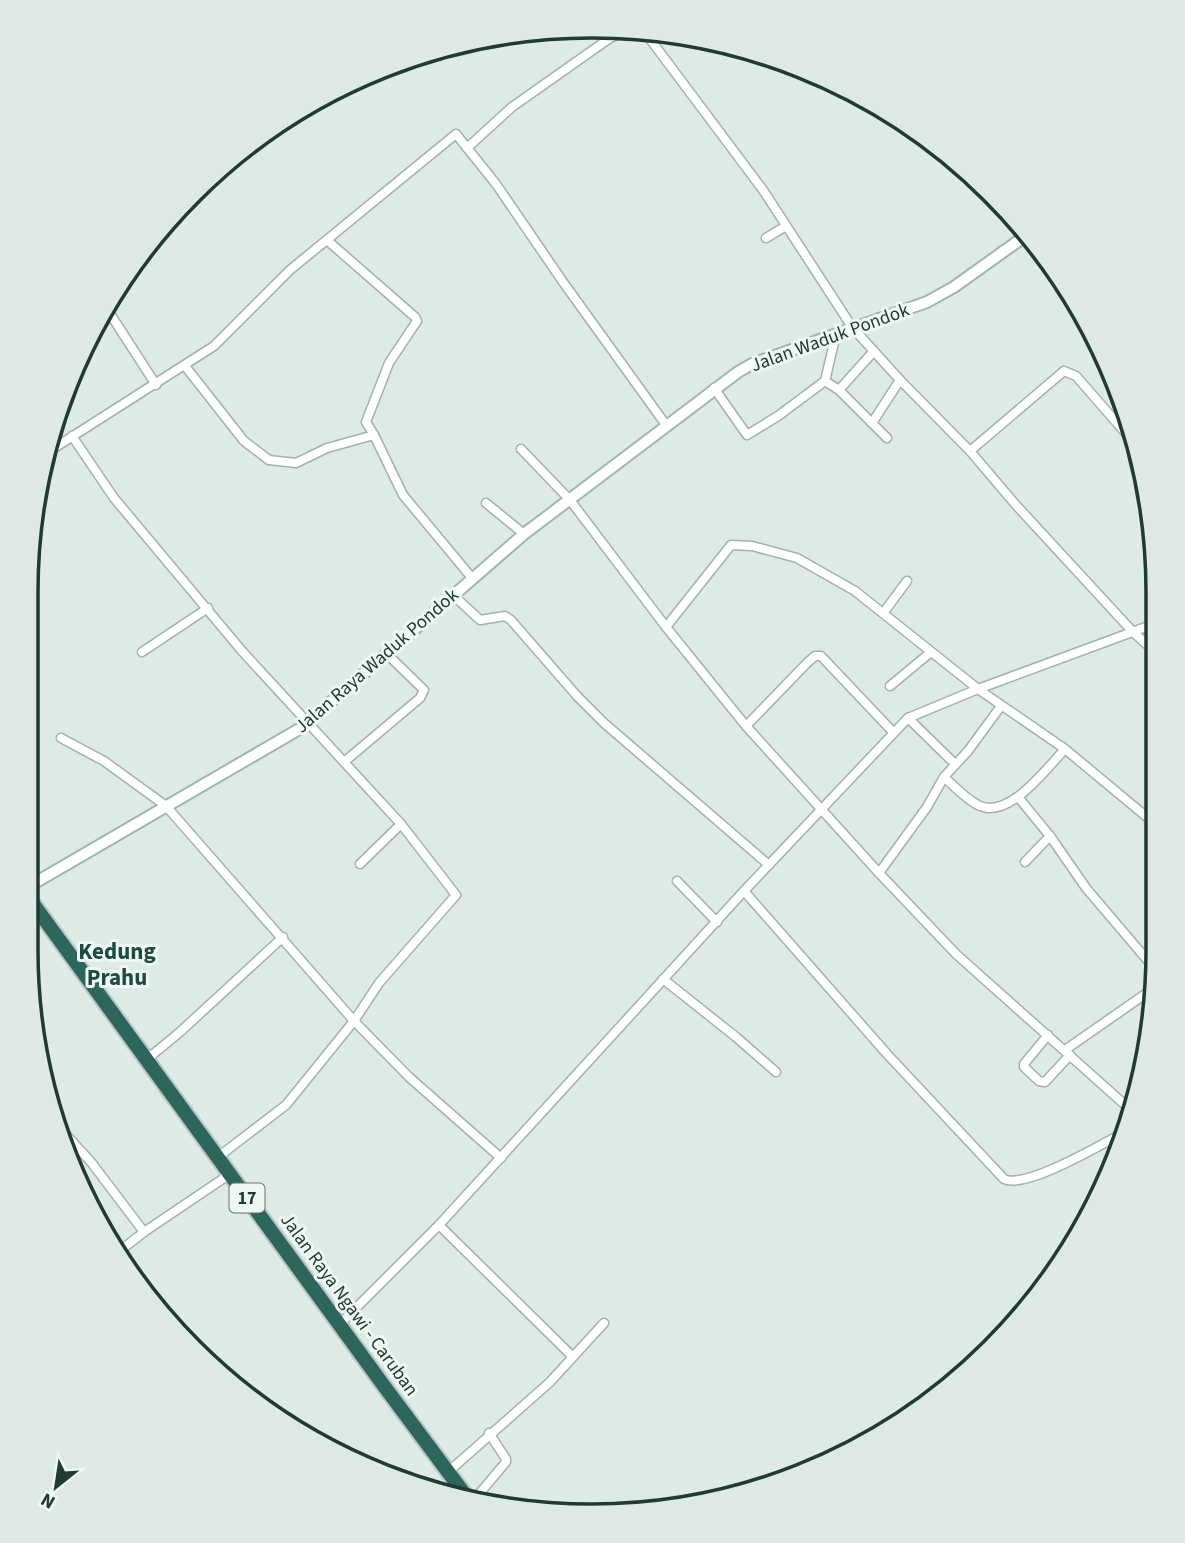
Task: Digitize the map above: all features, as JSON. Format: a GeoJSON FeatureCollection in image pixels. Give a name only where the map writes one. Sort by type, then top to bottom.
{"type":"FeatureCollection","features":[{"type":"Feature","properties":{"kind":"highway","name":"Jalan Raya Ngawi - Caruban"},"geometry":{"type":"LineString","coordinates":[[38,911],[463,1489]]}},
{"type":"Feature","properties":{"kind":"street"},"geometry":{"type":"LineString","coordinates":[[467,148],[512,107],[607,39]]}},
{"type":"Feature","properties":{"kind":"street"},"geometry":{"type":"LineString","coordinates":[[652,42],[763,190],[852,327],[970,451],[1014,504],[1146,644]]}},
{"type":"Feature","properties":{"kind":"street"},"geometry":{"type":"LineString","coordinates":[[58,445],[214,346],[290,270],[456,134],[503,194],[666,425]]}},
{"type":"Feature","properties":{"kind":"street"},"geometry":{"type":"LineString","coordinates":[[766,238],[786,226]]}},
{"type":"Feature","properties":{"kind":"street","name":"Jalan Waduk Pondok"},"geometry":{"type":"LineString","coordinates":[[570,500],[714,388],[752,363],[941,295],[1020,240]]}},
{"type":"Feature","properties":{"kind":"street"},"geometry":{"type":"LineString","coordinates":[[328,241],[417,321],[389,363],[366,422],[403,495],[472,579]]}},
{"type":"Feature","properties":{"kind":"street"},"geometry":{"type":"LineString","coordinates":[[112,317],[156,385]]}},
{"type":"Feature","properties":{"kind":"street"},"geometry":{"type":"LineString","coordinates":[[714,388],[747,435],[825,381],[836,334]]}},
{"type":"Feature","properties":{"kind":"street"},"geometry":{"type":"LineString","coordinates":[[839,390],[874,351]]}},
{"type":"Feature","properties":{"kind":"street"},"geometry":{"type":"LineString","coordinates":[[186,366],[244,440],[269,460],[296,463],[327,448],[374,435]]}},
{"type":"Feature","properties":{"kind":"street"},"geometry":{"type":"LineString","coordinates":[[970,451],[1064,371],[1076,376],[1121,428]]}},
{"type":"Feature","properties":{"kind":"street"},"geometry":{"type":"LineString","coordinates":[[872,423],[900,380]]}},
{"type":"Feature","properties":{"kind":"street"},"geometry":{"type":"LineString","coordinates":[[825,381],[839,390],[887,438]]}},
{"type":"Feature","properties":{"kind":"street"},"geometry":{"type":"LineString","coordinates":[[72,436],[114,498],[243,651],[401,824],[456,895],[379,982],[354,1021],[286,1105],[218,1157]]}},
{"type":"Feature","properties":{"kind":"street"},"geometry":{"type":"LineString","coordinates":[[521,449],[570,500],[666,627],[746,726],[879,873],[950,949],[1125,1104]]}},
{"type":"Feature","properties":{"kind":"street","name":"Jalan Raya Waduk Pondok"},"geometry":{"type":"LineString","coordinates":[[38,881],[308,723],[524,534],[570,500]]}},
{"type":"Feature","properties":{"kind":"street"},"geometry":{"type":"LineString","coordinates":[[486,503],[524,534]]}},
{"type":"Feature","properties":{"kind":"street"},"geometry":{"type":"LineString","coordinates":[[666,627],[731,545],[740,544],[797,558],[855,590],[978,689],[1065,749],[1146,816]]}},
{"type":"Feature","properties":{"kind":"street"},"geometry":{"type":"LineString","coordinates":[[884,612],[907,581]]}},
{"type":"Feature","properties":{"kind":"street"},"geometry":{"type":"LineString","coordinates":[[453,595],[480,620],[505,616],[511,620],[604,723],[769,865]]}},
{"type":"Feature","properties":{"kind":"street"},"geometry":{"type":"LineString","coordinates":[[142,652],[208,608]]}},
{"type":"Feature","properties":{"kind":"street"},"geometry":{"type":"LineString","coordinates":[[340,1325],[439,1225],[744,891],[908,718],[978,689],[1146,627]]}},
{"type":"Feature","properties":{"kind":"street"},"geometry":{"type":"LineString","coordinates":[[890,686],[932,652]]}},
{"type":"Feature","properties":{"kind":"street"},"geometry":{"type":"LineString","coordinates":[[344,762],[420,698],[424,690],[387,654]]}},
{"type":"Feature","properties":{"kind":"street"},"geometry":{"type":"LineString","coordinates":[[746,726],[808,662],[815,656],[821,656],[893,732]]}},
{"type":"Feature","properties":{"kind":"street"},"geometry":{"type":"LineString","coordinates":[[879,873],[928,807],[944,777],[1002,706]]}},
{"type":"Feature","properties":{"kind":"street"},"geometry":{"type":"LineString","coordinates":[[908,718],[956,764]]}},
{"type":"Feature","properties":{"kind":"street"},"geometry":{"type":"LineString","coordinates":[[61,738],[114,768],[166,806],[354,1021],[409,1077],[501,1158]]}},
{"type":"Feature","properties":{"kind":"street"},"geometry":{"type":"LineString","coordinates":[[944,777],[977,805],[991,810],[1018,797],[1065,749]]}},
{"type":"Feature","properties":{"kind":"street"},"geometry":{"type":"LineString","coordinates":[[1018,797],[1050,836],[1086,888],[1146,958]]}},
{"type":"Feature","properties":{"kind":"street"},"geometry":{"type":"LineString","coordinates":[[360,864],[401,824]]}},
{"type":"Feature","properties":{"kind":"street"},"geometry":{"type":"LineString","coordinates":[[1025,862],[1050,836]]}},
{"type":"Feature","properties":{"kind":"street"},"geometry":{"type":"LineString","coordinates":[[677,881],[717,922]]}},
{"type":"Feature","properties":{"kind":"street"},"geometry":{"type":"LineString","coordinates":[[744,891],[887,1054],[1004,1179],[1016,1182],[1035,1176],[1114,1137]]}},
{"type":"Feature","properties":{"kind":"street"},"geometry":{"type":"LineString","coordinates":[[146,1060],[283,937]]}},
{"type":"Feature","properties":{"kind":"street"},"geometry":{"type":"LineString","coordinates":[[663,979],[776,1072]]}},
{"type":"Feature","properties":{"kind":"street"},"geometry":{"type":"LineString","coordinates":[[1048,1035],[1024,1064],[1039,1081],[1045,1082],[1067,1053],[1144,995]]}},
{"type":"Feature","properties":{"kind":"street"},"geometry":{"type":"LineString","coordinates":[[74,1144],[144,1231]]}},
{"type":"Feature","properties":{"kind":"street"},"geometry":{"type":"LineString","coordinates":[[125,1247],[230,1174]]}},
{"type":"Feature","properties":{"kind":"street"},"geometry":{"type":"LineString","coordinates":[[439,1225],[573,1357]]}},
{"type":"Feature","properties":{"kind":"street"},"geometry":{"type":"LineString","coordinates":[[448,1472],[489,1433],[550,1382],[604,1324]]}},
{"type":"Feature","properties":{"kind":"street"},"geometry":{"type":"LineString","coordinates":[[478,1493],[506,1462],[489,1433]]}},
{"type":"Feature","properties":{"kind":"district","name":"Kedung Prahu"},"geometry":{"type":"Point","coordinates":[117,964]}}]}
